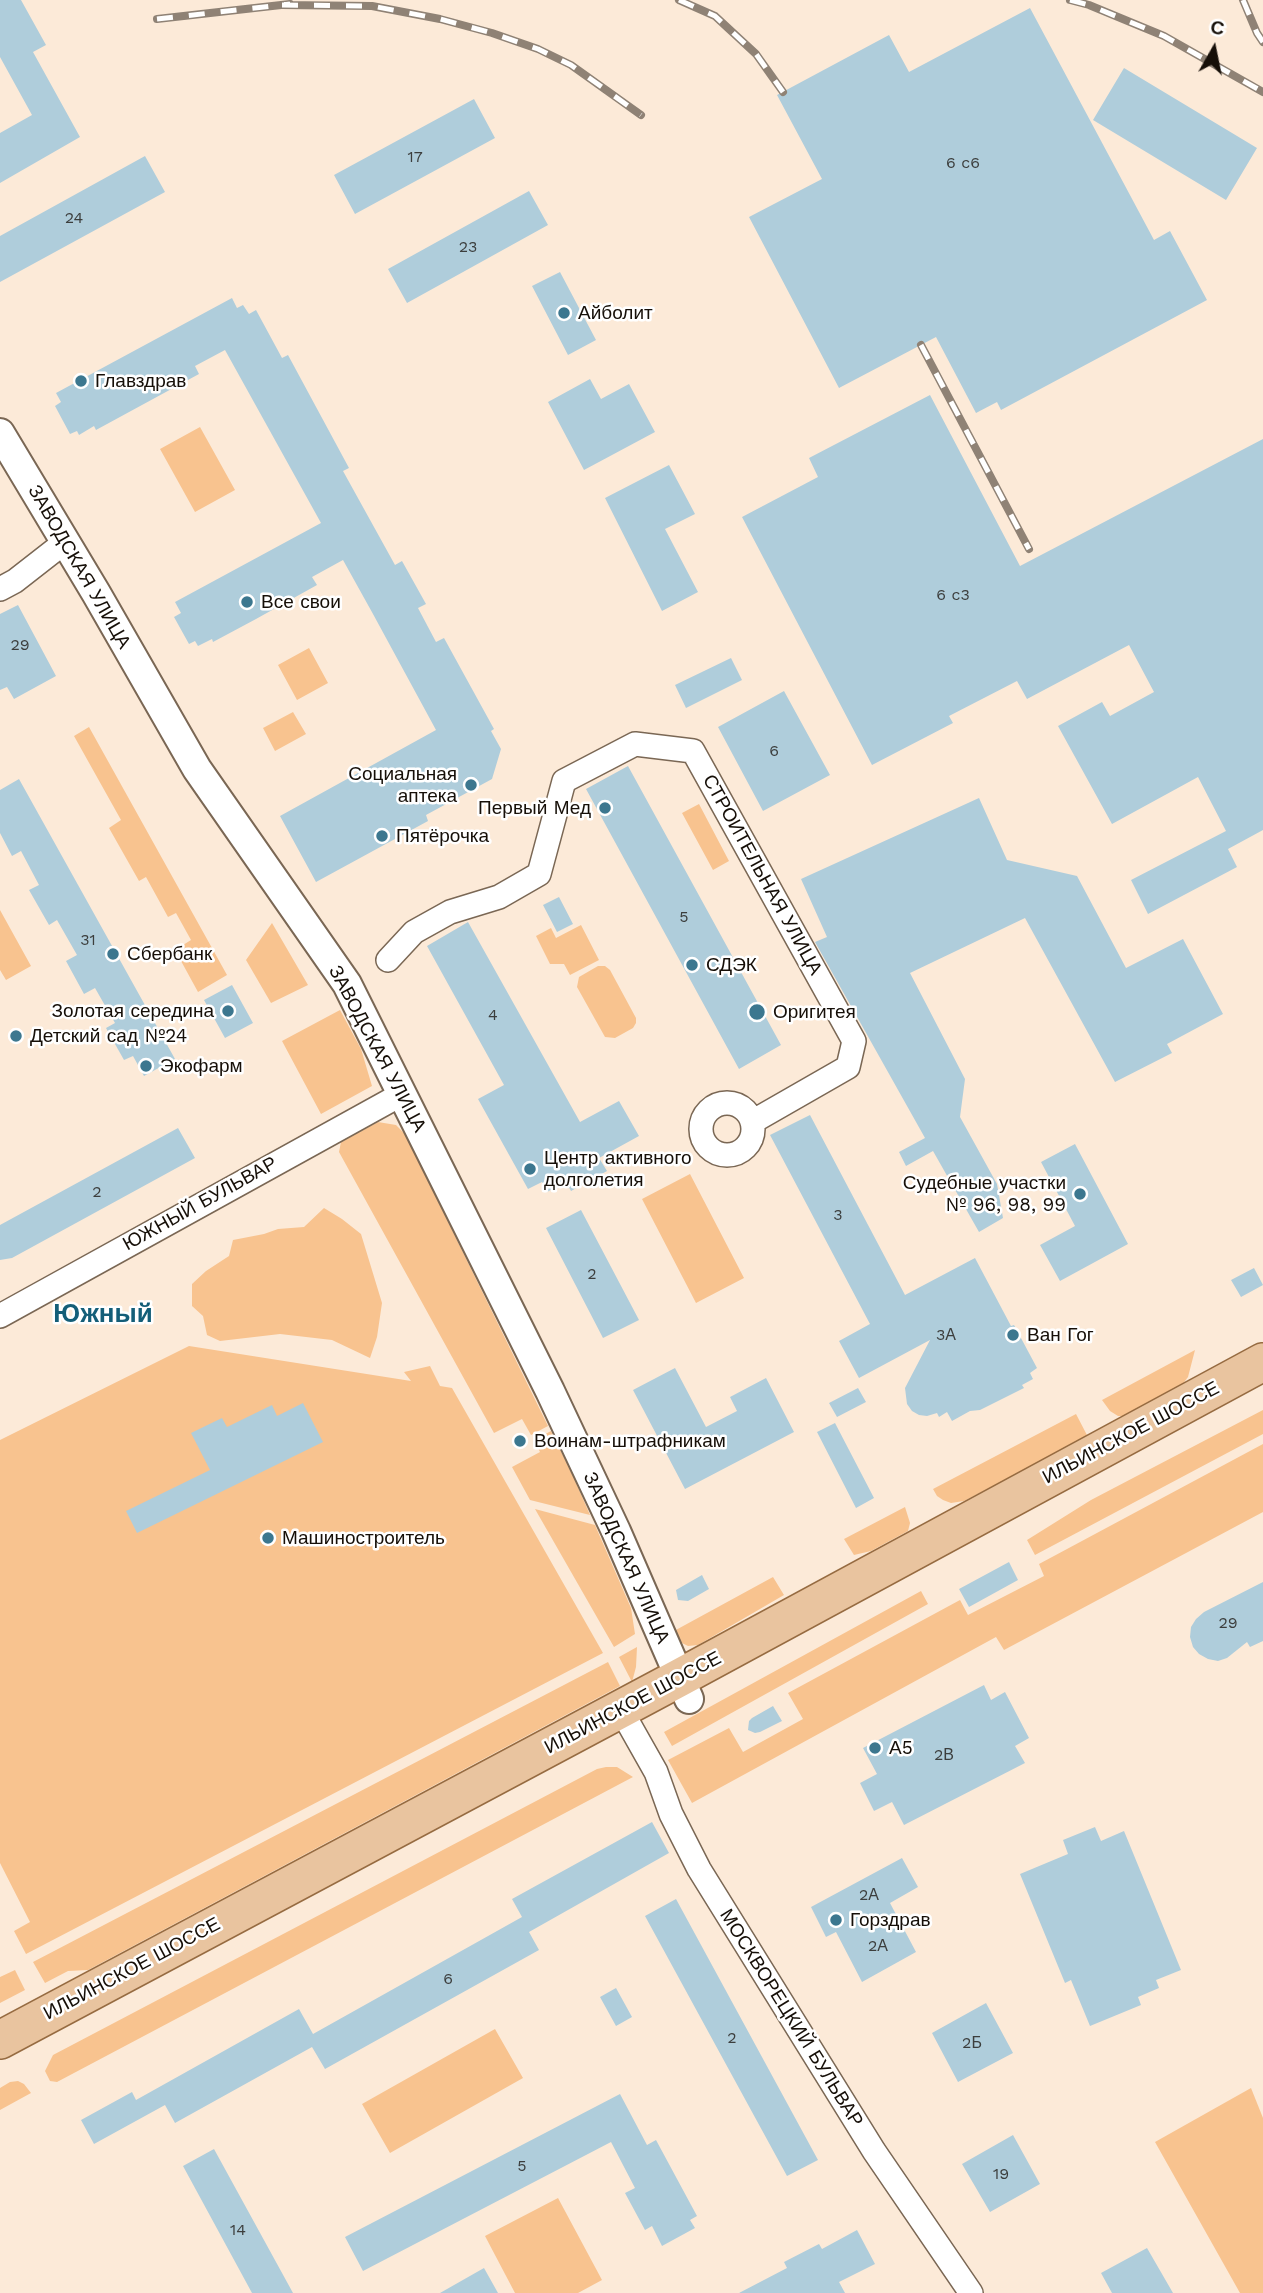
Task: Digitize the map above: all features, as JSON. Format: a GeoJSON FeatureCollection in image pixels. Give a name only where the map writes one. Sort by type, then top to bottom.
{"type":"FeatureCollection","features":[{"type":"Feature","properties":{"kind":"main road","name":"ИЛЬИНСКОЕ ШОССЕ"},"geometry":{"type":"LineString","coordinates":[[684,1689],[1263,1362]]}},
{"type":"Feature","properties":{"kind":"main road","name":"ИЛЬИНСКОЕ ШОССЕ"},"geometry":{"type":"LineString","coordinates":[[0,2064],[626,1720],[1263,1388]]}},
{"type":"Feature","properties":{"kind":"main road","name":"ИЛЬИНСКОЕ ШОССЕ"},"geometry":{"type":"LineString","coordinates":[[0,2040],[626,1720]]}},
{"type":"Feature","properties":{"kind":"street","name":"ЗАВОДСКАЯ УЛИЦА"},"geometry":{"type":"LineString","coordinates":[[0,433],[197,769],[343,978],[594,1484],[684,1689]]}},
{"type":"Feature","properties":{"kind":"street"},"geometry":{"type":"LineString","coordinates":[[0,589],[15,581],[65,542]]}},
{"type":"Feature","properties":{"kind":"street","name":"СТРОИТЕЛЬНАЯ УЛИЦА"},"geometry":{"type":"LineString","coordinates":[[388,960],[414,932],[450,912],[499,897],[538,874],[564,781],[635,744],[693,751],[854,1041],[848,1067],[752,1122]]}},
{"type":"Feature","properties":{"kind":"street","name":"ЮЖНЫЙ БУЛЬВАР"},"geometry":{"type":"LineString","coordinates":[[0,1316],[402,1094]]}},
{"type":"Feature","properties":{"kind":"street","name":"МОСКВОРЕЦКИЙ БУЛЬВАР"},"geometry":{"type":"LineString","coordinates":[[626,1720],[656,1772],[671,1814],[699,1869],[874,2151],[971,2293]]}},
{"type":"Feature","properties":{"kind":"shaded area"},"geometry":{"type":"Polygon","coordinates":[[[200,427],[235,490],[195,512],[160,449],[200,427]]]}},
{"type":"Feature","properties":{"kind":"shaded area"},"geometry":{"type":"Polygon","coordinates":[[[309,648],[328,683],[297,700],[278,665],[309,648]]]}},
{"type":"Feature","properties":{"kind":"shaded area"},"geometry":{"type":"Polygon","coordinates":[[[293,712],[306,734],[275,751],[263,728],[293,712]]]}},
{"type":"Feature","properties":{"kind":"shaded area"},"geometry":{"type":"Polygon","coordinates":[[[89,727],[227,975],[198,992],[175,950],[191,940],[176,913],[168,917],[146,877],[139,881],[109,828],[121,820],[74,736],[89,727]]]}},
{"type":"Feature","properties":{"kind":"shaded area"},"geometry":{"type":"Polygon","coordinates":[[[699,804],[729,861],[713,870],[682,813],[699,804]]]}},
{"type":"Feature","properties":{"kind":"shaded area"},"geometry":{"type":"Polygon","coordinates":[[[0,910],[31,966],[6,980],[0,970],[0,910]]]}},
{"type":"Feature","properties":{"kind":"shaded area"},"geometry":{"type":"Polygon","coordinates":[[[272,923],[308,985],[271,1003],[246,960],[272,923]]]}},
{"type":"Feature","properties":{"kind":"shaded area"},"geometry":{"type":"Polygon","coordinates":[[[581,925],[599,960],[570,975],[564,964],[550,964],[536,936],[551,928],[556,938],[581,925]]]}},
{"type":"Feature","properties":{"kind":"shaded area"},"geometry":{"type":"Polygon","coordinates":[[[598,966],[605,966],[610,970],[636,1018],[633,1028],[615,1038],[605,1037],[577,987],[579,977],[598,966]]]}},
{"type":"Feature","properties":{"kind":"shaded area"},"geometry":{"type":"Polygon","coordinates":[[[340,1010],[361,1049],[372,1086],[321,1114],[282,1041],[340,1010]]]}},
{"type":"Feature","properties":{"kind":"shaded area"},"geometry":{"type":"Polygon","coordinates":[[[378,1122],[396,1125],[405,1134],[548,1426],[531,1435],[522,1419],[494,1433],[339,1152],[341,1142],[378,1122]]]}},
{"type":"Feature","properties":{"kind":"shaded area"},"geometry":{"type":"Polygon","coordinates":[[[690,1174],[744,1278],[696,1303],[642,1199],[690,1174]]]}},
{"type":"Feature","properties":{"kind":"shaded area"},"geometry":{"type":"Polygon","coordinates":[[[324,1208],[361,1234],[382,1303],[377,1337],[370,1358],[332,1340],[280,1334],[220,1341],[207,1335],[203,1316],[192,1306],[192,1284],[229,1256],[233,1240],[278,1229],[304,1227],[324,1208]]]}},
{"type":"Feature","properties":{"kind":"shaded area","name":"Машиностроитель"},"geometry":{"type":"Polygon","coordinates":[[[189,1346],[411,1381],[404,1372],[430,1366],[440,1386],[452,1388],[603,1653],[26,1954],[14,1931],[30,1922],[0,1863],[0,1440],[189,1346]]]}},
{"type":"Feature","properties":{"kind":"shaded area"},"geometry":{"type":"Polygon","coordinates":[[[1195,1350],[1188,1377],[1182,1385],[1125,1416],[1118,1416],[1110,1411],[1102,1400],[1195,1350]]]}},
{"type":"Feature","properties":{"kind":"shaded area"},"geometry":{"type":"Polygon","coordinates":[[[1263,1410],[1263,1434],[1035,1555],[1027,1540],[1091,1500],[1263,1410]]]}},
{"type":"Feature","properties":{"kind":"shaded area"},"geometry":{"type":"Polygon","coordinates":[[[1076,1414],[1088,1437],[964,1501],[951,1503],[943,1500],[933,1489],[1076,1414]]]}},
{"type":"Feature","properties":{"kind":"shaded area"},"geometry":{"type":"Polygon","coordinates":[[[551,1431],[590,1515],[530,1500],[512,1467],[540,1452],[534,1440],[551,1431]]]}},
{"type":"Feature","properties":{"kind":"shaded area"},"geometry":{"type":"Polygon","coordinates":[[[1263,1444],[1263,1512],[1004,1650],[996,1637],[692,1803],[668,1760],[729,1728],[743,1752],[803,1719],[788,1693],[960,1600],[968,1615],[1044,1576],[1039,1564],[1263,1444]]]}},
{"type":"Feature","properties":{"kind":"shaded area"},"geometry":{"type":"Polygon","coordinates":[[[905,1507],[910,1523],[908,1531],[871,1551],[854,1555],[844,1539],[905,1507]]]}},
{"type":"Feature","properties":{"kind":"shaded area"},"geometry":{"type":"Polygon","coordinates":[[[535,1509],[595,1525],[631,1608],[635,1634],[614,1647],[535,1509]]]}},
{"type":"Feature","properties":{"kind":"shaded area"},"geometry":{"type":"Polygon","coordinates":[[[773,1577],[784,1595],[698,1645],[688,1646],[682,1643],[674,1631],[773,1577]]]}},
{"type":"Feature","properties":{"kind":"shaded area"},"geometry":{"type":"Polygon","coordinates":[[[921,1591],[928,1604],[672,1746],[664,1732],[921,1591]]]}},
{"type":"Feature","properties":{"kind":"shaded area"},"geometry":{"type":"Polygon","coordinates":[[[637,1647],[636,1667],[632,1682],[619,1657],[637,1647]]]}},
{"type":"Feature","properties":{"kind":"shaded area"},"geometry":{"type":"Polygon","coordinates":[[[608,1662],[620,1686],[88,1970],[68,1971],[45,1983],[33,1962],[608,1662]]]}},
{"type":"Feature","properties":{"kind":"shaded area"},"geometry":{"type":"Polygon","coordinates":[[[617,1767],[633,1777],[57,2082],[50,2081],[45,2071],[53,2055],[597,1769],[617,1767]]]}},
{"type":"Feature","properties":{"kind":"shaded area"},"geometry":{"type":"Polygon","coordinates":[[[15,1970],[25,1990],[0,2003],[0,1977],[15,1970]]]}},
{"type":"Feature","properties":{"kind":"shaded area"},"geometry":{"type":"Polygon","coordinates":[[[495,2029],[523,2078],[390,2153],[362,2104],[495,2029]]]}},
{"type":"Feature","properties":{"kind":"shaded area"},"geometry":{"type":"Polygon","coordinates":[[[18,2081],[31,2093],[0,2110],[0,2088],[18,2081]]]}},
{"type":"Feature","properties":{"kind":"shaded area"},"geometry":{"type":"Polygon","coordinates":[[[1251,2088],[1263,2118],[1263,2293],[1240,2293],[1155,2142],[1251,2088]]]}},
{"type":"Feature","properties":{"kind":"shaded area"},"geometry":{"type":"Polygon","coordinates":[[[558,2198],[602,2280],[578,2293],[515,2293],[485,2236],[558,2198]]]}},
{"type":"Feature","properties":{"kind":"building"},"geometry":{"type":"Polygon","coordinates":[[[0,0],[21,0],[46,45],[33,52],[80,137],[0,183],[0,133],[32,115],[0,57],[0,0]]]}},
{"type":"Feature","properties":{"kind":"building"},"geometry":{"type":"Polygon","coordinates":[[[1030,8],[1154,240],[1170,231],[1207,300],[1001,410],[997,402],[976,413],[936,337],[839,388],[749,217],[822,179],[777,95],[889,35],[909,72],[1030,8]]]}},
{"type":"Feature","properties":{"kind":"building"},"geometry":{"type":"Polygon","coordinates":[[[1124,68],[1257,148],[1226,200],[1093,120],[1124,68]]]}},
{"type":"Feature","properties":{"kind":"building"},"geometry":{"type":"Polygon","coordinates":[[[474,99],[495,138],[355,214],[334,175],[474,99]]]}},
{"type":"Feature","properties":{"kind":"building"},"geometry":{"type":"Polygon","coordinates":[[[145,156],[165,192],[0,282],[0,236],[145,156]]]}},
{"type":"Feature","properties":{"kind":"building"},"geometry":{"type":"Polygon","coordinates":[[[529,191],[548,225],[407,303],[388,269],[529,191]]]}},
{"type":"Feature","properties":{"kind":"building","name":"Айболит"},"geometry":{"type":"Polygon","coordinates":[[[560,272],[596,340],[568,355],[532,286],[560,272]]]}},
{"type":"Feature","properties":{"kind":"building"},"geometry":{"type":"Polygon","coordinates":[[[232,298],[237,308],[243,305],[249,314],[256,310],[282,358],[288,355],[349,468],[343,471],[395,565],[402,561],[426,604],[418,608],[436,642],[444,638],[494,729],[491,731],[501,749],[492,779],[426,815],[428,821],[316,882],[280,816],[436,730],[373,614],[343,560],[312,577],[317,585],[256,619],[213,642],[212,639],[198,646],[195,641],[189,644],[174,617],[181,613],[175,602],[321,523],[225,350],[195,366],[199,374],[96,430],[94,426],[79,435],[77,431],[70,434],[55,406],[61,402],[56,393],[232,298]]]}},
{"type":"Feature","properties":{"kind":"building"},"geometry":{"type":"Polygon","coordinates":[[[590,379],[601,399],[629,384],[655,432],[584,470],[548,402],[590,379]]]}},
{"type":"Feature","properties":{"kind":"building"},"geometry":{"type":"Polygon","coordinates":[[[930,395],[1020,566],[1263,439],[1263,830],[1228,849],[1237,867],[1148,914],[1131,880],[1226,831],[1198,777],[1112,824],[1058,726],[1102,702],[1110,716],[1154,692],[1129,645],[1027,699],[1017,681],[949,716],[953,723],[872,765],[742,517],[818,477],[809,458],[930,395]]]}},
{"type":"Feature","properties":{"kind":"building"},"geometry":{"type":"Polygon","coordinates":[[[669,465],[695,514],[665,529],[698,592],[662,611],[605,498],[669,465]]]}},
{"type":"Feature","properties":{"kind":"building"},"geometry":{"type":"Polygon","coordinates":[[[18,605],[56,676],[14,699],[7,687],[0,690],[0,614],[18,605]]]}},
{"type":"Feature","properties":{"kind":"building"},"geometry":{"type":"Polygon","coordinates":[[[731,658],[742,680],[686,708],[675,685],[731,658]]]}},
{"type":"Feature","properties":{"kind":"building"},"geometry":{"type":"Polygon","coordinates":[[[784,691],[830,775],[763,811],[718,727],[784,691]]]}},
{"type":"Feature","properties":{"kind":"building"},"geometry":{"type":"Polygon","coordinates":[[[628,766],[781,1045],[739,1069],[586,789],[628,766]]]}},
{"type":"Feature","properties":{"kind":"building"},"geometry":{"type":"Polygon","coordinates":[[[19,779],[175,1059],[144,1076],[133,1056],[124,1060],[106,1028],[115,1023],[95,988],[84,994],[66,961],[77,955],[57,920],[49,925],[29,890],[39,885],[21,851],[12,856],[0,833],[0,790],[19,779]]]}},
{"type":"Feature","properties":{"kind":"building"},"geometry":{"type":"Polygon","coordinates":[[[979,798],[1007,860],[1077,876],[1126,968],[1183,939],[1223,1014],[1167,1044],[1172,1053],[1115,1082],[1025,918],[910,973],[965,1079],[960,1117],[997,1184],[1003,1218],[979,1232],[933,1151],[906,1166],[899,1152],[925,1138],[815,942],[827,937],[801,879],[979,798]]]}},
{"type":"Feature","properties":{"kind":"building"},"geometry":{"type":"Polygon","coordinates":[[[559,897],[573,924],[557,932],[543,905],[559,897]]]}},
{"type":"Feature","properties":{"kind":"building"},"geometry":{"type":"Polygon","coordinates":[[[468,922],[580,1122],[619,1101],[639,1136],[599,1158],[607,1171],[571,1191],[566,1182],[547,1192],[542,1182],[528,1189],[478,1099],[504,1085],[427,946],[468,922]]]}},
{"type":"Feature","properties":{"kind":"building","name":"Золотая середина"},"geometry":{"type":"Polygon","coordinates":[[[232,985],[253,1023],[225,1038],[204,1000],[232,985]]]}},
{"type":"Feature","properties":{"kind":"building"},"geometry":{"type":"Polygon","coordinates":[[[810,1115],[905,1295],[975,1258],[1037,1368],[1030,1373],[1033,1379],[1022,1385],[1024,1388],[952,1421],[947,1412],[939,1417],[937,1413],[919,1415],[907,1404],[905,1388],[930,1340],[859,1378],[839,1341],[870,1324],[770,1135],[810,1115]]]}},
{"type":"Feature","properties":{"kind":"building"},"geometry":{"type":"Polygon","coordinates":[[[178,1128],[195,1158],[12,1258],[0,1260],[0,1225],[178,1128]]]}},
{"type":"Feature","properties":{"kind":"building","name":"Судебные участки № 96, 98, 99"},"geometry":{"type":"Polygon","coordinates":[[[1075,1144],[1128,1244],[1060,1281],[1040,1245],[1075,1226],[1041,1162],[1075,1144]]]}},
{"type":"Feature","properties":{"kind":"building"},"geometry":{"type":"Polygon","coordinates":[[[581,1210],[639,1320],[603,1338],[546,1228],[581,1210]]]}},
{"type":"Feature","properties":{"kind":"building"},"geometry":{"type":"Polygon","coordinates":[[[1254,1268],[1263,1285],[1241,1297],[1231,1280],[1254,1268]]]}},
{"type":"Feature","properties":{"kind":"building"},"geometry":{"type":"Polygon","coordinates":[[[675,1368],[706,1427],[737,1411],[730,1397],[766,1378],[794,1432],[685,1489],[633,1390],[675,1368]]]}},
{"type":"Feature","properties":{"kind":"building"},"geometry":{"type":"Polygon","coordinates":[[[858,1388],[866,1402],[837,1417],[829,1403],[858,1388]]]}},
{"type":"Feature","properties":{"kind":"building"},"geometry":{"type":"Polygon","coordinates":[[[303,1403],[323,1442],[137,1533],[126,1511],[210,1470],[191,1433],[222,1418],[227,1427],[272,1405],[277,1416],[303,1403]]]}},
{"type":"Feature","properties":{"kind":"building"},"geometry":{"type":"Polygon","coordinates":[[[835,1423],[874,1498],[856,1508],[817,1432],[835,1423]]]}},
{"type":"Feature","properties":{"kind":"building"},"geometry":{"type":"Polygon","coordinates":[[[1009,1562],[1018,1580],[969,1607],[959,1589],[1009,1562]]]}},
{"type":"Feature","properties":{"kind":"building"},"geometry":{"type":"Polygon","coordinates":[[[702,1575],[709,1589],[688,1601],[678,1600],[676,1590],[702,1575]]]}},
{"type":"Feature","properties":{"kind":"building"},"geometry":{"type":"Polygon","coordinates":[[[1263,1582],[1263,1641],[1250,1647],[1247,1642],[1227,1658],[1218,1661],[1199,1654],[1190,1637],[1191,1627],[1196,1619],[1204,1612],[1263,1582]]]}},
{"type":"Feature","properties":{"kind":"building"},"geometry":{"type":"Polygon","coordinates":[[[984,1685],[991,1700],[1005,1692],[1029,1738],[1015,1746],[1025,1763],[904,1825],[892,1802],[874,1811],[860,1783],[877,1774],[863,1748],[984,1685]]]}},
{"type":"Feature","properties":{"kind":"building"},"geometry":{"type":"Polygon","coordinates":[[[773,1706],[782,1721],[760,1732],[748,1730],[752,1718],[773,1706]]]}},
{"type":"Feature","properties":{"kind":"building"},"geometry":{"type":"Polygon","coordinates":[[[652,1822],[669,1853],[529,1932],[539,1950],[325,2069],[312,2047],[175,2123],[165,2105],[94,2144],[81,2120],[132,2092],[136,2100],[299,2009],[313,2034],[522,1917],[512,1899],[652,1822]]]}},
{"type":"Feature","properties":{"kind":"building"},"geometry":{"type":"Polygon","coordinates":[[[1095,1827],[1101,1841],[1124,1831],[1181,1970],[1156,1980],[1159,1988],[1138,1997],[1141,2005],[1090,2026],[1071,1980],[1065,1983],[1020,1874],[1068,1854],[1063,1840],[1095,1827]]]}},
{"type":"Feature","properties":{"kind":"building"},"geometry":{"type":"Polygon","coordinates":[[[902,1858],[918,1887],[890,1903],[916,1952],[862,1982],[836,1932],[826,1937],[811,1907],[902,1858]]]}},
{"type":"Feature","properties":{"kind":"building"},"geometry":{"type":"Polygon","coordinates":[[[676,1899],[818,2160],[787,2176],[645,1916],[676,1899]]]}},
{"type":"Feature","properties":{"kind":"building"},"geometry":{"type":"Polygon","coordinates":[[[616,1988],[632,2017],[616,2026],[600,1997],[616,1988]]]}},
{"type":"Feature","properties":{"kind":"building"},"geometry":{"type":"Polygon","coordinates":[[[986,2003],[1013,2053],[958,2082],[932,2033],[986,2003]]]}},
{"type":"Feature","properties":{"kind":"building"},"geometry":{"type":"Polygon","coordinates":[[[620,2094],[647,2145],[656,2140],[697,2216],[690,2220],[695,2228],[662,2246],[652,2226],[645,2230],[625,2193],[635,2188],[611,2142],[363,2271],[345,2237],[620,2094]]]}},
{"type":"Feature","properties":{"kind":"building"},"geometry":{"type":"Polygon","coordinates":[[[1013,2135],[1040,2184],[990,2212],[962,2164],[1013,2135]]]}},
{"type":"Feature","properties":{"kind":"building"},"geometry":{"type":"Polygon","coordinates":[[[214,2149],[293,2293],[252,2293],[183,2166],[214,2149]]]}},
{"type":"Feature","properties":{"kind":"building"},"geometry":{"type":"Polygon","coordinates":[[[857,2230],[875,2264],[839,2282],[845,2293],[739,2293],[787,2268],[784,2262],[819,2244],[822,2249],[857,2230]]]}},
{"type":"Feature","properties":{"kind":"building"},"geometry":{"type":"Polygon","coordinates":[[[1147,2248],[1173,2293],[1112,2293],[1101,2273],[1147,2248]]]}},
{"type":"Feature","properties":{"kind":"building"},"geometry":{"type":"Polygon","coordinates":[[[484,2268],[498,2293],[440,2293],[484,2268]]]}},
{"type":"Feature","properties":{"kind":"railway"},"geometry":{"type":"LineString","coordinates":[[679,0],[715,16],[756,54],[783,92]]}},
{"type":"Feature","properties":{"kind":"railway"},"geometry":{"type":"LineString","coordinates":[[1070,0],[1089,5],[1164,36],[1263,92]]}},
{"type":"Feature","properties":{"kind":"railway"},"geometry":{"type":"LineString","coordinates":[[1243,0],[1263,42]]}},
{"type":"Feature","properties":{"kind":"railway"},"geometry":{"type":"LineString","coordinates":[[157,19],[290,4]]}},
{"type":"Feature","properties":{"kind":"railway"},"geometry":{"type":"LineString","coordinates":[[282,5],[372,6],[440,19],[492,33],[538,49],[571,65],[641,115]]}},
{"type":"Feature","properties":{"kind":"railway"},"geometry":{"type":"LineString","coordinates":[[921,345],[1029,549]]}},
{"type":"Feature","properties":{"kind":"place","name":"Айболит"},"geometry":{"type":"Point","coordinates":[564,313]}},
{"type":"Feature","properties":{"kind":"place","name":"Главздрав"},"geometry":{"type":"Point","coordinates":[81,381]}},
{"type":"Feature","properties":{"kind":"place","name":"Все свои"},"geometry":{"type":"Point","coordinates":[247,602]}},
{"type":"Feature","properties":{"kind":"place","name":"Социальная аптека"},"geometry":{"type":"Point","coordinates":[471,785]}},
{"type":"Feature","properties":{"kind":"place","name":"Первый Мед"},"geometry":{"type":"Point","coordinates":[605,808]}},
{"type":"Feature","properties":{"kind":"place","name":"Пятёрочка"},"geometry":{"type":"Point","coordinates":[382,836]}},
{"type":"Feature","properties":{"kind":"place","name":"Сбербанк"},"geometry":{"type":"Point","coordinates":[113,954]}},
{"type":"Feature","properties":{"kind":"place","name":"СДЭК"},"geometry":{"type":"Point","coordinates":[692,965]}},
{"type":"Feature","properties":{"kind":"place","name":"Золотая середина"},"geometry":{"type":"Point","coordinates":[228,1011]}},
{"type":"Feature","properties":{"kind":"place","name":"Оригитея"},"geometry":{"type":"Point","coordinates":[757,1012]}},
{"type":"Feature","properties":{"kind":"place","name":"Детский сад №24"},"geometry":{"type":"Point","coordinates":[16,1036]}},
{"type":"Feature","properties":{"kind":"place","name":"Экофарм"},"geometry":{"type":"Point","coordinates":[146,1066]}},
{"type":"Feature","properties":{"kind":"place","name":"Центр активного долголетия"},"geometry":{"type":"Point","coordinates":[530,1169]}},
{"type":"Feature","properties":{"kind":"place","name":"Судебные участки № 96, 98, 99"},"geometry":{"type":"Point","coordinates":[1080,1194]}},
{"type":"Feature","properties":{"kind":"place","name":"Ван Гог"},"geometry":{"type":"Point","coordinates":[1013,1335]}},
{"type":"Feature","properties":{"kind":"place","name":"Воинам-штрафникам"},"geometry":{"type":"Point","coordinates":[520,1441]}},
{"type":"Feature","properties":{"kind":"place","name":"Машиностроитель"},"geometry":{"type":"Point","coordinates":[268,1538]}},
{"type":"Feature","properties":{"kind":"place","name":"А5"},"geometry":{"type":"Point","coordinates":[875,1748]}},
{"type":"Feature","properties":{"kind":"place","name":"Горздрав"},"geometry":{"type":"Point","coordinates":[836,1920]}},
{"type":"Feature","properties":{"kind":"district","name":"Южный"},"geometry":{"type":"Point","coordinates":[103,1314]}}]}
